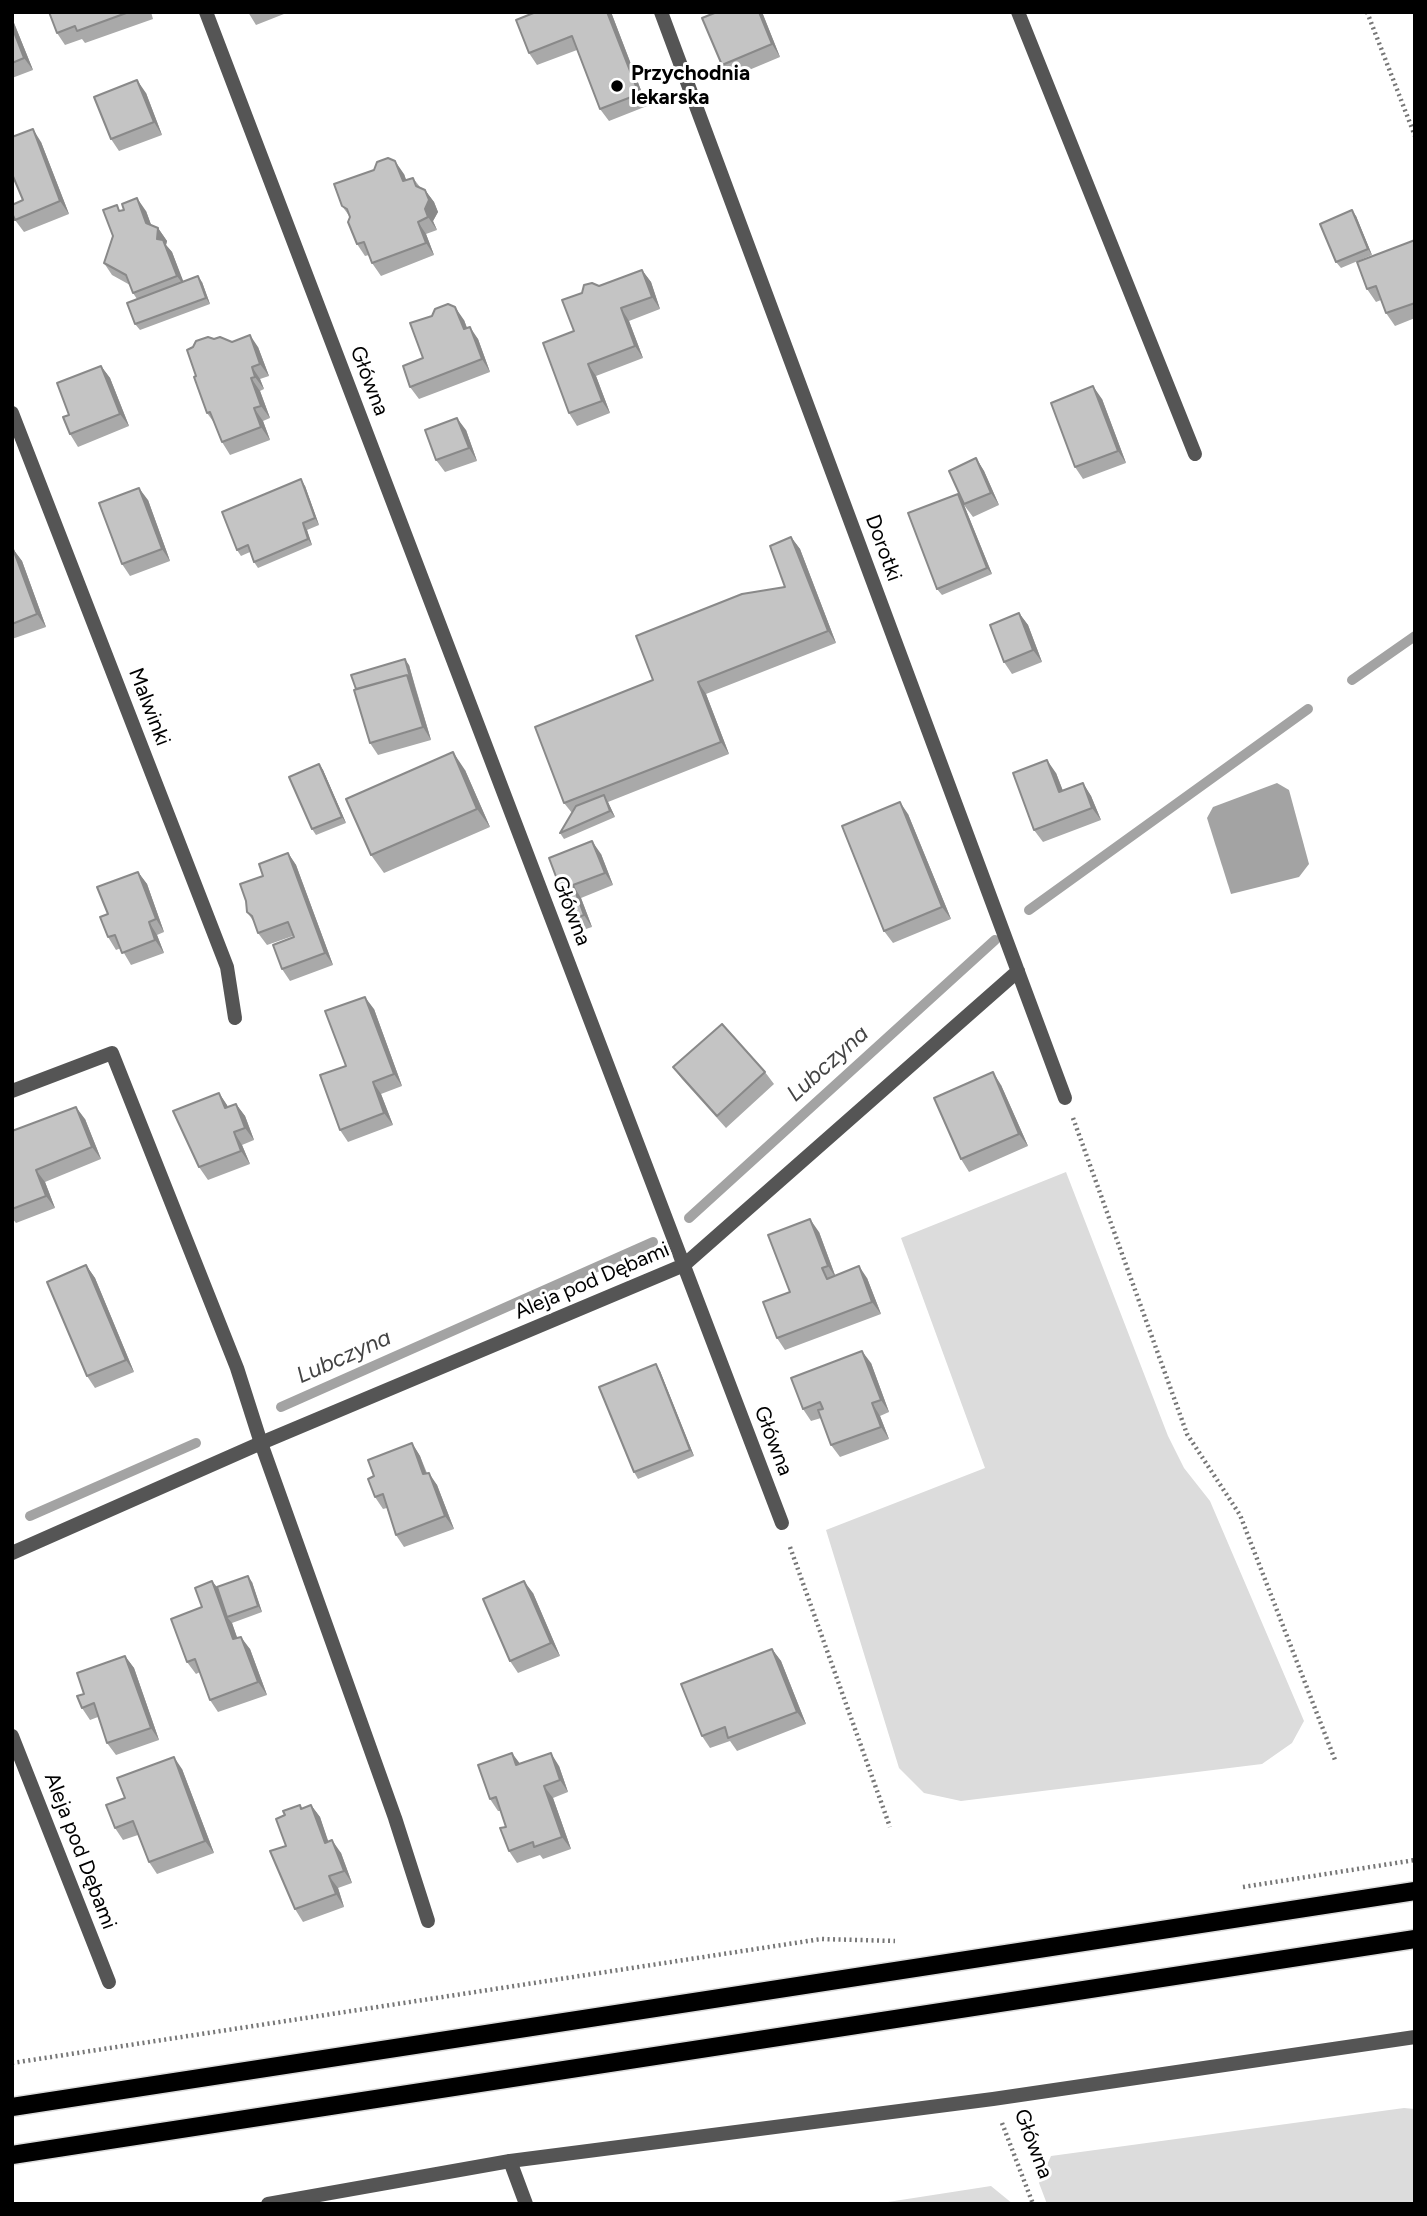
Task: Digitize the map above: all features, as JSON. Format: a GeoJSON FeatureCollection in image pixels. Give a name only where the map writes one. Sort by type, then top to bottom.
{"type":"FeatureCollection","features":[{"type":"Feature","properties":{"kind":"main road"},"geometry":{"type":"LineString","coordinates":[[12,2107],[1415,1891]]}},
{"type":"Feature","properties":{"kind":"main road"},"geometry":{"type":"LineString","coordinates":[[12,2155],[1415,1938]]}},
{"type":"Feature","properties":{"kind":"street","name":"Główna"},"geometry":{"type":"LineString","coordinates":[[206,12],[782,1523]]}},
{"type":"Feature","properties":{"kind":"street","name":"Dorotki"},"geometry":{"type":"LineString","coordinates":[[661,12],[1065,1098]]}},
{"type":"Feature","properties":{"kind":"street"},"geometry":{"type":"LineString","coordinates":[[1018,12],[1195,454]]}},
{"type":"Feature","properties":{"kind":"street","name":"Malwinki"},"geometry":{"type":"LineString","coordinates":[[12,413],[228,967],[235,1018]]}},
{"type":"Feature","properties":{"kind":"street","name":"Aleja pod Dębami"},"geometry":{"type":"LineString","coordinates":[[12,1553],[261,1443],[684,1265],[1018,971]]}},
{"type":"Feature","properties":{"kind":"street"},"geometry":{"type":"LineString","coordinates":[[12,1091],[113,1053],[237,1368],[261,1443],[395,1818],[428,1921]]}},
{"type":"Feature","properties":{"kind":"street","name":"Aleja pod Dębami"},"geometry":{"type":"LineString","coordinates":[[12,1735],[109,1982]]}},
{"type":"Feature","properties":{"kind":"street"},"geometry":{"type":"LineString","coordinates":[[268,2204],[510,2161],[993,2099],[1415,2037]]}},
{"type":"Feature","properties":{"kind":"street"},"geometry":{"type":"LineString","coordinates":[[510,2161],[526,2204]]}},
{"type":"Feature","properties":{"kind":"path"},"geometry":{"type":"LineString","coordinates":[[1367,12],[1415,136]]}},
{"type":"Feature","properties":{"kind":"path"},"geometry":{"type":"LineString","coordinates":[[1065,1098],[1187,1434],[1240,1515],[1335,1760]]}},
{"type":"Feature","properties":{"kind":"path"},"geometry":{"type":"LineString","coordinates":[[782,1523],[890,1827]]}},
{"type":"Feature","properties":{"kind":"path"},"geometry":{"type":"LineString","coordinates":[[1237,1888],[1415,1860]]}},
{"type":"Feature","properties":{"kind":"path"},"geometry":{"type":"LineString","coordinates":[[12,2063],[821,1939],[895,1941]]}},
{"type":"Feature","properties":{"kind":"path","name":"Główna"},"geometry":{"type":"LineString","coordinates":[[993,2099],[1033,2204]]}},
{"type":"Feature","properties":{"kind":"shaded area"},"geometry":{"type":"Polygon","coordinates":[[[1277,783],[1289,790],[1309,864],[1299,877],[1231,894],[1207,818],[1213,807],[1277,783]]]}},
{"type":"Feature","properties":{"kind":"shaded area"},"geometry":{"type":"Polygon","coordinates":[[[1066,1172],[1168,1436],[1184,1468],[1210,1501],[1304,1721],[1292,1743],[1262,1764],[961,1801],[924,1793],[899,1768],[826,1530],[985,1468],[901,1238],[1066,1172]]]}},
{"type":"Feature","properties":{"kind":"shaded area"},"geometry":{"type":"Polygon","coordinates":[[[1404,2108],[1415,2109],[1415,2204],[1047,2204],[1039,2183],[1051,2156],[1404,2108]]]}},
{"type":"Feature","properties":{"kind":"shaded area"},"geometry":{"type":"Polygon","coordinates":[[[991,2186],[1013,2204],[875,2204],[991,2186]]]}},
{"type":"Feature","properties":{"kind":"building"},"geometry":{"type":"Polygon","coordinates":[[[49,12],[129,12],[77,31],[75,26],[57,33],[49,12]]]}},
{"type":"Feature","properties":{"kind":"building","name":"Przychodnia lekarska"},"geometry":{"type":"Polygon","coordinates":[[[536,12],[607,12],[639,94],[600,109],[572,36],[529,53],[516,20],[536,12]]]}},
{"type":"Feature","properties":{"kind":"building"},"geometry":{"type":"Polygon","coordinates":[[[717,12],[759,12],[772,44],[722,65],[702,18],[717,12]]]}},
{"type":"Feature","properties":{"kind":"building"},"geometry":{"type":"Polygon","coordinates":[[[12,27],[24,58],[12,63],[12,27]]]}},
{"type":"Feature","properties":{"kind":"building"},"geometry":{"type":"Polygon","coordinates":[[[137,80],[154,122],[111,139],[94,97],[137,80]]]}},
{"type":"Feature","properties":{"kind":"building"},"geometry":{"type":"Polygon","coordinates":[[[33,129],[60,201],[15,220],[12,205],[23,200],[12,174],[12,137],[33,129]]]}},
{"type":"Feature","properties":{"kind":"building"},"geometry":{"type":"Polygon","coordinates":[[[388,158],[395,161],[403,181],[413,178],[416,186],[425,190],[429,200],[425,209],[428,217],[418,222],[426,243],[372,263],[364,242],[357,244],[348,222],[350,217],[347,209],[342,206],[334,184],[374,170],[377,162],[388,158]]]}},
{"type":"Feature","properties":{"kind":"building"},"geometry":{"type":"Polygon","coordinates":[[[137,198],[146,223],[158,228],[157,239],[163,240],[177,276],[133,293],[126,275],[104,263],[113,236],[103,210],[117,205],[119,211],[124,210],[122,204],[137,198]]]}},
{"type":"Feature","properties":{"kind":"building"},"geometry":{"type":"Polygon","coordinates":[[[1352,210],[1368,249],[1336,262],[1320,224],[1352,210]]]}},
{"type":"Feature","properties":{"kind":"building"},"geometry":{"type":"Polygon","coordinates":[[[1415,240],[1415,303],[1386,313],[1376,286],[1367,289],[1357,262],[1415,240]]]}},
{"type":"Feature","properties":{"kind":"building"},"geometry":{"type":"Polygon","coordinates":[[[642,270],[652,297],[621,308],[635,346],[588,364],[602,401],[569,413],[543,343],[574,331],[562,300],[582,293],[584,285],[592,283],[599,286],[642,270]]]}},
{"type":"Feature","properties":{"kind":"building"},"geometry":{"type":"Polygon","coordinates":[[[198,276],[206,298],[135,324],[127,303],[198,276]]]}},
{"type":"Feature","properties":{"kind":"building"},"geometry":{"type":"Polygon","coordinates":[[[448,304],[455,307],[464,329],[470,327],[482,359],[410,387],[403,366],[423,358],[410,323],[432,316],[435,309],[448,304]]]}},
{"type":"Feature","properties":{"kind":"building"},"geometry":{"type":"Polygon","coordinates":[[[250,335],[260,364],[252,367],[255,377],[251,378],[261,406],[254,408],[261,427],[222,442],[210,412],[207,413],[187,350],[193,347],[196,341],[208,337],[220,337],[232,342],[250,335]]]}},
{"type":"Feature","properties":{"kind":"building"},"geometry":{"type":"Polygon","coordinates":[[[101,366],[120,414],[70,434],[63,417],[69,415],[57,383],[101,366]]]}},
{"type":"Feature","properties":{"kind":"building"},"geometry":{"type":"Polygon","coordinates":[[[1093,386],[1118,451],[1075,467],[1051,403],[1093,386]]]}},
{"type":"Feature","properties":{"kind":"building"},"geometry":{"type":"Polygon","coordinates":[[[457,418],[469,448],[436,460],[425,430],[457,418]]]}},
{"type":"Feature","properties":{"kind":"building"},"geometry":{"type":"Polygon","coordinates":[[[976,458],[991,493],[964,504],[949,471],[976,458]]]}},
{"type":"Feature","properties":{"kind":"building"},"geometry":{"type":"Polygon","coordinates":[[[301,479],[315,518],[303,523],[308,539],[254,562],[248,545],[237,550],[222,512],[301,479]]]}},
{"type":"Feature","properties":{"kind":"building"},"geometry":{"type":"Polygon","coordinates":[[[139,488],[162,549],[122,564],[99,503],[139,488]]]}},
{"type":"Feature","properties":{"kind":"building"},"geometry":{"type":"Polygon","coordinates":[[[958,494],[987,568],[937,589],[908,513],[958,494]]]}},
{"type":"Feature","properties":{"kind":"building"},"geometry":{"type":"Polygon","coordinates":[[[791,537],[828,631],[698,682],[721,742],[564,803],[535,727],[653,680],[636,636],[742,594],[785,587],[770,546],[791,537]]]}},
{"type":"Feature","properties":{"kind":"building"},"geometry":{"type":"Polygon","coordinates":[[[12,550],[37,614],[12,624],[12,550]]]}},
{"type":"Feature","properties":{"kind":"building"},"geometry":{"type":"Polygon","coordinates":[[[1019,613],[1033,650],[1004,662],[990,625],[1019,613]]]}},
{"type":"Feature","properties":{"kind":"building"},"geometry":{"type":"Polygon","coordinates":[[[405,659],[411,681],[407,675],[356,689],[351,675],[405,659]]]}},
{"type":"Feature","properties":{"kind":"building"},"geometry":{"type":"Polygon","coordinates":[[[407,675],[423,727],[370,743],[354,690],[407,675]]]}},
{"type":"Feature","properties":{"kind":"building"},"geometry":{"type":"Polygon","coordinates":[[[453,752],[477,809],[371,855],[346,799],[453,752]]]}},
{"type":"Feature","properties":{"kind":"building"},"geometry":{"type":"Polygon","coordinates":[[[1047,760],[1059,792],[1083,783],[1092,808],[1034,830],[1013,773],[1047,760]]]}},
{"type":"Feature","properties":{"kind":"building"},"geometry":{"type":"Polygon","coordinates":[[[319,764],[342,817],[312,829],[289,777],[319,764]]]}},
{"type":"Feature","properties":{"kind":"building"},"geometry":{"type":"Polygon","coordinates":[[[604,795],[610,811],[560,833],[576,806],[604,795]]]}},
{"type":"Feature","properties":{"kind":"building"},"geometry":{"type":"Polygon","coordinates":[[[900,802],[942,907],[884,931],[842,826],[900,802]]]}},
{"type":"Feature","properties":{"kind":"building"},"geometry":{"type":"Polygon","coordinates":[[[592,841],[605,873],[573,885],[584,915],[572,919],[549,858],[592,841]]]}},
{"type":"Feature","properties":{"kind":"building"},"geometry":{"type":"Polygon","coordinates":[[[288,853],[325,953],[282,969],[273,945],[294,937],[288,922],[258,933],[252,916],[247,912],[240,884],[263,876],[259,864],[288,853]]]}},
{"type":"Feature","properties":{"kind":"building"},"geometry":{"type":"Polygon","coordinates":[[[138,872],[156,919],[149,922],[155,940],[122,953],[115,935],[108,937],[100,917],[108,914],[97,887],[138,872]]]}},
{"type":"Feature","properties":{"kind":"building"},"geometry":{"type":"Polygon","coordinates":[[[365,997],[394,1074],[373,1082],[384,1113],[340,1130],[320,1075],[346,1066],[325,1011],[365,997]]]}},
{"type":"Feature","properties":{"kind":"building"},"geometry":{"type":"Polygon","coordinates":[[[722,1024],[765,1072],[717,1116],[673,1067],[722,1024]]]}},
{"type":"Feature","properties":{"kind":"building"},"geometry":{"type":"Polygon","coordinates":[[[993,1072],[1019,1134],[961,1159],[934,1098],[993,1072]]]}},
{"type":"Feature","properties":{"kind":"building"},"geometry":{"type":"Polygon","coordinates":[[[219,1093],[225,1108],[236,1104],[245,1128],[234,1132],[241,1151],[199,1167],[173,1111],[219,1093]]]}},
{"type":"Feature","properties":{"kind":"building"},"geometry":{"type":"Polygon","coordinates":[[[76,1107],[92,1147],[36,1170],[46,1196],[12,1209],[12,1131],[76,1107]]]}},
{"type":"Feature","properties":{"kind":"building"},"geometry":{"type":"Polygon","coordinates":[[[810,1219],[828,1266],[822,1268],[827,1279],[859,1266],[872,1302],[777,1338],[763,1302],[790,1292],[768,1235],[810,1219]]]}},
{"type":"Feature","properties":{"kind":"building"},"geometry":{"type":"Polygon","coordinates":[[[86,1265],[126,1360],[87,1376],[47,1282],[86,1265]]]}},
{"type":"Feature","properties":{"kind":"building"},"geometry":{"type":"Polygon","coordinates":[[[862,1351],[881,1400],[872,1403],[881,1427],[831,1445],[818,1410],[823,1409],[820,1402],[803,1409],[791,1378],[862,1351]]]}},
{"type":"Feature","properties":{"kind":"building"},"geometry":{"type":"Polygon","coordinates":[[[656,1364],[690,1450],[634,1472],[599,1387],[656,1364]]]}},
{"type":"Feature","properties":{"kind":"building"},"geometry":{"type":"Polygon","coordinates":[[[412,1443],[423,1474],[429,1473],[445,1516],[396,1535],[383,1494],[375,1497],[368,1479],[374,1476],[368,1460],[412,1443]]]}},
{"type":"Feature","properties":{"kind":"building"},"geometry":{"type":"Polygon","coordinates":[[[248,1576],[258,1606],[227,1617],[217,1587],[248,1576]]]}},
{"type":"Feature","properties":{"kind":"building"},"geometry":{"type":"Polygon","coordinates":[[[212,1581],[233,1639],[241,1637],[258,1682],[210,1700],[195,1659],[187,1662],[171,1619],[202,1607],[195,1588],[212,1581]]]}},
{"type":"Feature","properties":{"kind":"building"},"geometry":{"type":"Polygon","coordinates":[[[524,1581],[551,1643],[510,1661],[483,1599],[524,1581]]]}},
{"type":"Feature","properties":{"kind":"building"},"geometry":{"type":"Polygon","coordinates":[[[772,1649],[797,1712],[728,1738],[725,1727],[702,1736],[681,1684],[772,1649]]]}},
{"type":"Feature","properties":{"kind":"building"},"geometry":{"type":"Polygon","coordinates":[[[125,1656],[151,1728],[107,1743],[94,1703],[82,1708],[77,1696],[84,1694],[77,1673],[125,1656]]]}},
{"type":"Feature","properties":{"kind":"building"},"geometry":{"type":"Polygon","coordinates":[[[512,1753],[516,1765],[551,1753],[560,1780],[544,1786],[562,1837],[534,1847],[533,1842],[509,1851],[500,1828],[506,1827],[496,1797],[490,1799],[478,1765],[512,1753]]]}},
{"type":"Feature","properties":{"kind":"building"},"geometry":{"type":"Polygon","coordinates":[[[174,1757],[205,1841],[149,1862],[133,1821],[115,1828],[106,1805],[125,1798],[117,1778],[174,1757]]]}},
{"type":"Feature","properties":{"kind":"building"},"geometry":{"type":"Polygon","coordinates":[[[300,1805],[301,1809],[311,1805],[325,1843],[332,1840],[344,1871],[329,1876],[336,1894],[295,1909],[270,1851],[286,1846],[276,1819],[285,1815],[283,1811],[300,1805]]]}},
{"type":"Feature","properties":{"kind":"waterway","name":"Lubczyna"},"geometry":{"type":"LineString","coordinates":[[1352,680],[1415,636]]}},
{"type":"Feature","properties":{"kind":"waterway","name":"Lubczyna"},"geometry":{"type":"LineString","coordinates":[[1029,910],[1308,709]]}},
{"type":"Feature","properties":{"kind":"waterway","name":"Lubczyna"},"geometry":{"type":"LineString","coordinates":[[689,1218],[995,940]]}},
{"type":"Feature","properties":{"kind":"waterway","name":"Lubczyna"},"geometry":{"type":"LineString","coordinates":[[281,1407],[653,1242]]}},
{"type":"Feature","properties":{"kind":"waterway","name":"Lubczyna"},"geometry":{"type":"LineString","coordinates":[[30,1516],[196,1443]]}},
{"type":"Feature","properties":{"kind":"place","name":"Przychodnia lekarska"},"geometry":{"type":"Point","coordinates":[617,86]}}]}
